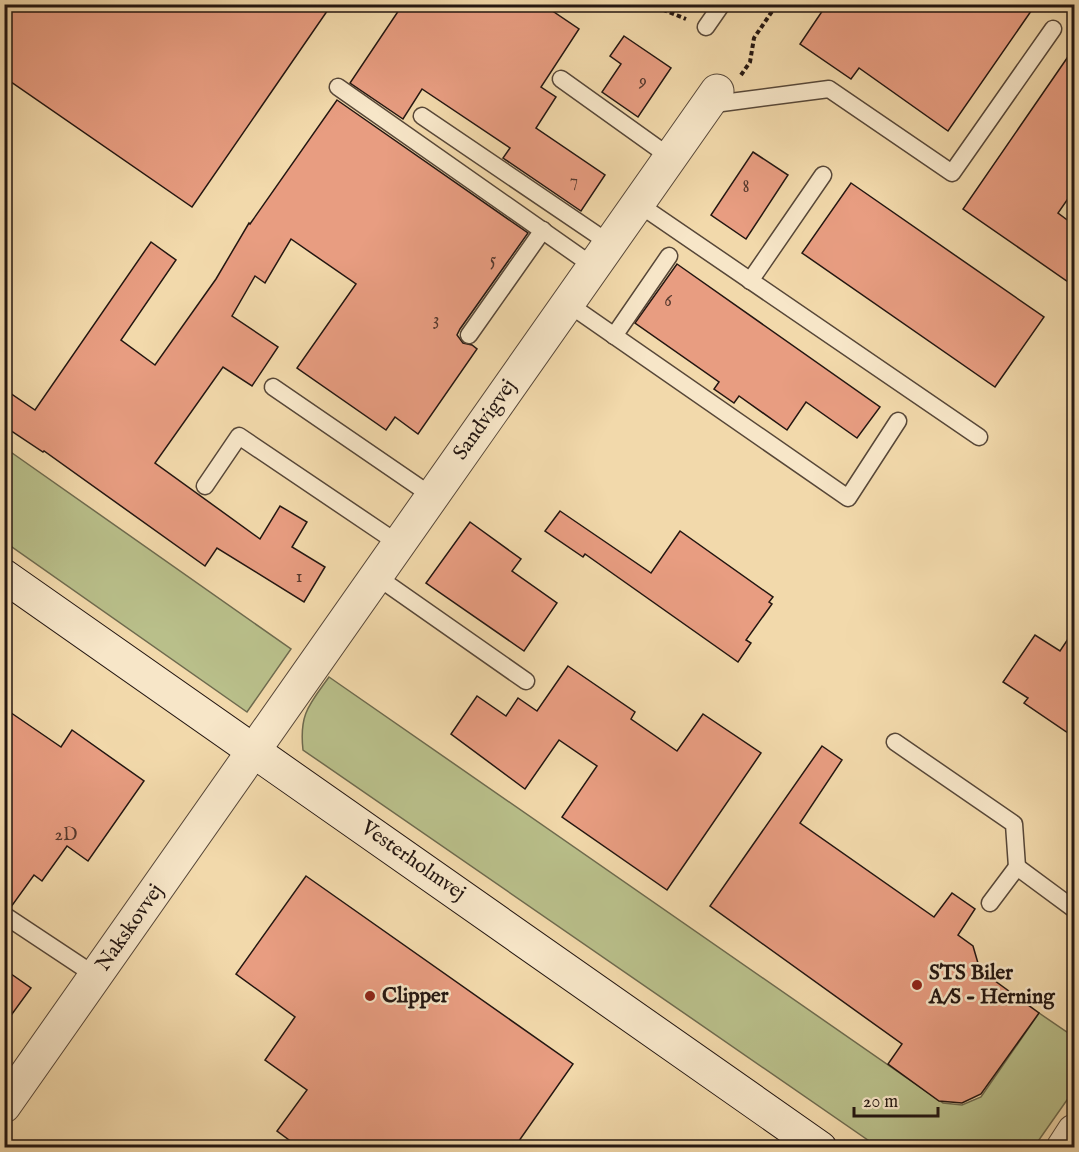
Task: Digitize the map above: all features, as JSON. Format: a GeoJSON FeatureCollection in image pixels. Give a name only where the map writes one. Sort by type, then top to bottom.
{"type":"FeatureCollection","features":[{"type":"Feature","properties":{"kind":"street","name":"Sandvigvej"},"geometry":{"type":"LineString","coordinates":[[255,751],[712,98]]}},
{"type":"Feature","properties":{"kind":"street","name":"Vesterholmvej"},"geometry":{"type":"LineString","coordinates":[[4,576],[820,1148]]}},
{"type":"Feature","properties":{"kind":"street","name":"Nakskovvej"},"geometry":{"type":"LineString","coordinates":[[4,1106],[255,751]]}},
{"type":"Feature","properties":{"kind":"street"},"geometry":{"type":"LineString","coordinates":[[1063,1148],[1074,1131]]}},
{"type":"Feature","properties":{"kind":"lane"},"geometry":{"type":"LineString","coordinates":[[706,27],[722,4]]}},
{"type":"Feature","properties":{"kind":"lane"},"geometry":{"type":"LineString","coordinates":[[712,98],[829,89],[952,173],[1053,30]]}},
{"type":"Feature","properties":{"kind":"lane"},"geometry":{"type":"LineString","coordinates":[[561,79],[670,157]]}},
{"type":"Feature","properties":{"kind":"lane"},"geometry":{"type":"LineString","coordinates":[[338,87],[543,230],[601,255]]}},
{"type":"Feature","properties":{"kind":"lane"},"geometry":{"type":"LineString","coordinates":[[422,116],[601,255]]}},
{"type":"Feature","properties":{"kind":"lane"},"geometry":{"type":"LineString","coordinates":[[750,281],[823,175]]}},
{"type":"Feature","properties":{"kind":"lane"},"geometry":{"type":"LineString","coordinates":[[637,203],[979,437]]}},
{"type":"Feature","properties":{"kind":"lane"},"geometry":{"type":"LineString","coordinates":[[469,334],[543,230]]}},
{"type":"Feature","properties":{"kind":"lane"},"geometry":{"type":"LineString","coordinates":[[614,336],[669,256]]}},
{"type":"Feature","properties":{"kind":"lane"},"geometry":{"type":"LineString","coordinates":[[567,303],[848,498],[898,421]]}},
{"type":"Feature","properties":{"kind":"lane"},"geometry":{"type":"LineString","coordinates":[[273,387],[432,496]]}},
{"type":"Feature","properties":{"kind":"lane"},"geometry":{"type":"LineString","coordinates":[[205,486],[239,436],[399,544]]}},
{"type":"Feature","properties":{"kind":"lane"},"geometry":{"type":"LineString","coordinates":[[376,576],[526,681]]}},
{"type":"Feature","properties":{"kind":"lane"},"geometry":{"type":"LineString","coordinates":[[895,742],[1014,824],[1017,867],[990,903]]}},
{"type":"Feature","properties":{"kind":"lane"},"geometry":{"type":"LineString","coordinates":[[1017,867],[1074,909]]}},
{"type":"Feature","properties":{"kind":"lane"},"geometry":{"type":"LineString","coordinates":[[4,915],[96,976]]}},
{"type":"Feature","properties":{"kind":"path"},"geometry":{"type":"LineString","coordinates":[[649,4],[706,27]]}},
{"type":"Feature","properties":{"kind":"path"},"geometry":{"type":"LineString","coordinates":[[712,98],[732,88],[750,62],[754,38],[777,4]]}},
{"type":"Feature","properties":{"kind":"green space"},"geometry":{"type":"Polygon","coordinates":[[[5,448],[291,649],[247,712],[5,542],[5,448]]]}},
{"type":"Feature","properties":{"kind":"green space"},"geometry":{"type":"Polygon","coordinates":[[[329,677],[943,1103],[962,1105],[981,1097],[1039,1013],[1074,1037],[1074,1090],[1034,1147],[878,1147],[303,750],[304,718],[329,677]]]}},
{"type":"Feature","properties":{"kind":"building"},"geometry":{"type":"Polygon","coordinates":[[[4,4],[332,4],[192,207],[4,77],[4,4]]]}},
{"type":"Feature","properties":{"kind":"building"},"geometry":{"type":"Polygon","coordinates":[[[403,4],[542,4],[579,29],[541,87],[556,97],[536,128],[605,175],[581,211],[503,158],[510,148],[422,89],[403,119],[350,83],[403,4]]]}},
{"type":"Feature","properties":{"kind":"building"},"geometry":{"type":"Polygon","coordinates":[[[827,4],[1036,4],[948,131],[859,68],[851,79],[800,44],[827,4]]]}},
{"type":"Feature","properties":{"kind":"building"},"geometry":{"type":"Polygon","coordinates":[[[624,36],[671,68],[638,117],[602,92],[621,64],[610,56],[624,36]]]}},
{"type":"Feature","properties":{"kind":"building"},"geometry":{"type":"Polygon","coordinates":[[[1074,48],[1074,190],[1058,213],[1074,225],[1074,286],[963,209],[1074,48]]]}},
{"type":"Feature","properties":{"kind":"building"},"geometry":{"type":"Polygon","coordinates":[[[337,100],[528,233],[460,329],[457,335],[463,343],[477,349],[418,434],[395,417],[386,430],[297,368],[356,284],[291,239],[265,283],[255,276],[232,316],[278,347],[252,386],[223,367],[155,463],[260,539],[280,506],[307,522],[292,547],[325,567],[304,602],[217,548],[205,566],[44,451],[4,426],[4,389],[35,410],[151,242],[176,260],[121,340],[155,365],[216,279],[249,223],[337,100]]]}},
{"type":"Feature","properties":{"kind":"building"},"geometry":{"type":"Polygon","coordinates":[[[753,152],[788,175],[746,239],[711,215],[753,152]]]}},
{"type":"Feature","properties":{"kind":"building"},"geometry":{"type":"Polygon","coordinates":[[[851,183],[1044,317],[995,387],[802,253],[851,183]]]}},
{"type":"Feature","properties":{"kind":"building"},"geometry":{"type":"Polygon","coordinates":[[[677,264],[880,407],[857,438],[806,402],[787,430],[739,396],[734,403],[714,389],[719,382],[635,323],[677,264]]]}},
{"type":"Feature","properties":{"kind":"building"},"geometry":{"type":"Polygon","coordinates":[[[560,511],[651,573],[680,531],[773,597],[769,602],[772,604],[746,640],[751,643],[738,662],[585,554],[583,557],[545,531],[560,511]]]}},
{"type":"Feature","properties":{"kind":"building"},"geometry":{"type":"Polygon","coordinates":[[[470,522],[521,559],[512,571],[557,603],[524,651],[426,583],[470,522]]]}},
{"type":"Feature","properties":{"kind":"building"},"geometry":{"type":"Polygon","coordinates":[[[1074,630],[1074,737],[1024,703],[1028,698],[1003,682],[1035,635],[1060,651],[1074,630]]]}},
{"type":"Feature","properties":{"kind":"building"},"geometry":{"type":"Polygon","coordinates":[[[568,666],[635,712],[631,719],[677,751],[703,714],[761,753],[667,890],[562,817],[597,766],[559,740],[525,789],[451,734],[477,696],[506,716],[518,698],[537,711],[568,666]]]}},
{"type":"Feature","properties":{"kind":"building"},"geometry":{"type":"Polygon","coordinates":[[[4,708],[61,747],[72,730],[144,781],[88,861],[67,846],[42,881],[34,875],[11,907],[4,905],[4,708]]]}},
{"type":"Feature","properties":{"kind":"building"},"geometry":{"type":"Polygon","coordinates":[[[822,746],[842,760],[800,823],[934,917],[952,893],[975,909],[958,935],[973,946],[980,970],[1039,1013],[981,1094],[962,1103],[939,1101],[888,1064],[902,1044],[710,906],[822,746]]]}},
{"type":"Feature","properties":{"kind":"building","name":"Clipper"},"geometry":{"type":"Polygon","coordinates":[[[306,876],[573,1064],[514,1148],[300,1148],[277,1131],[307,1090],[265,1060],[295,1017],[236,974],[306,876]]]}},
{"type":"Feature","properties":{"kind":"building"},"geometry":{"type":"Polygon","coordinates":[[[4,969],[31,988],[4,1025],[4,969]]]}},
{"type":"Feature","properties":{"kind":"place","name":"STS Biler A/S - Herning"},"geometry":{"type":"Point","coordinates":[917,985]}},
{"type":"Feature","properties":{"kind":"place","name":"Clipper"},"geometry":{"type":"Point","coordinates":[370,996]}}]}
